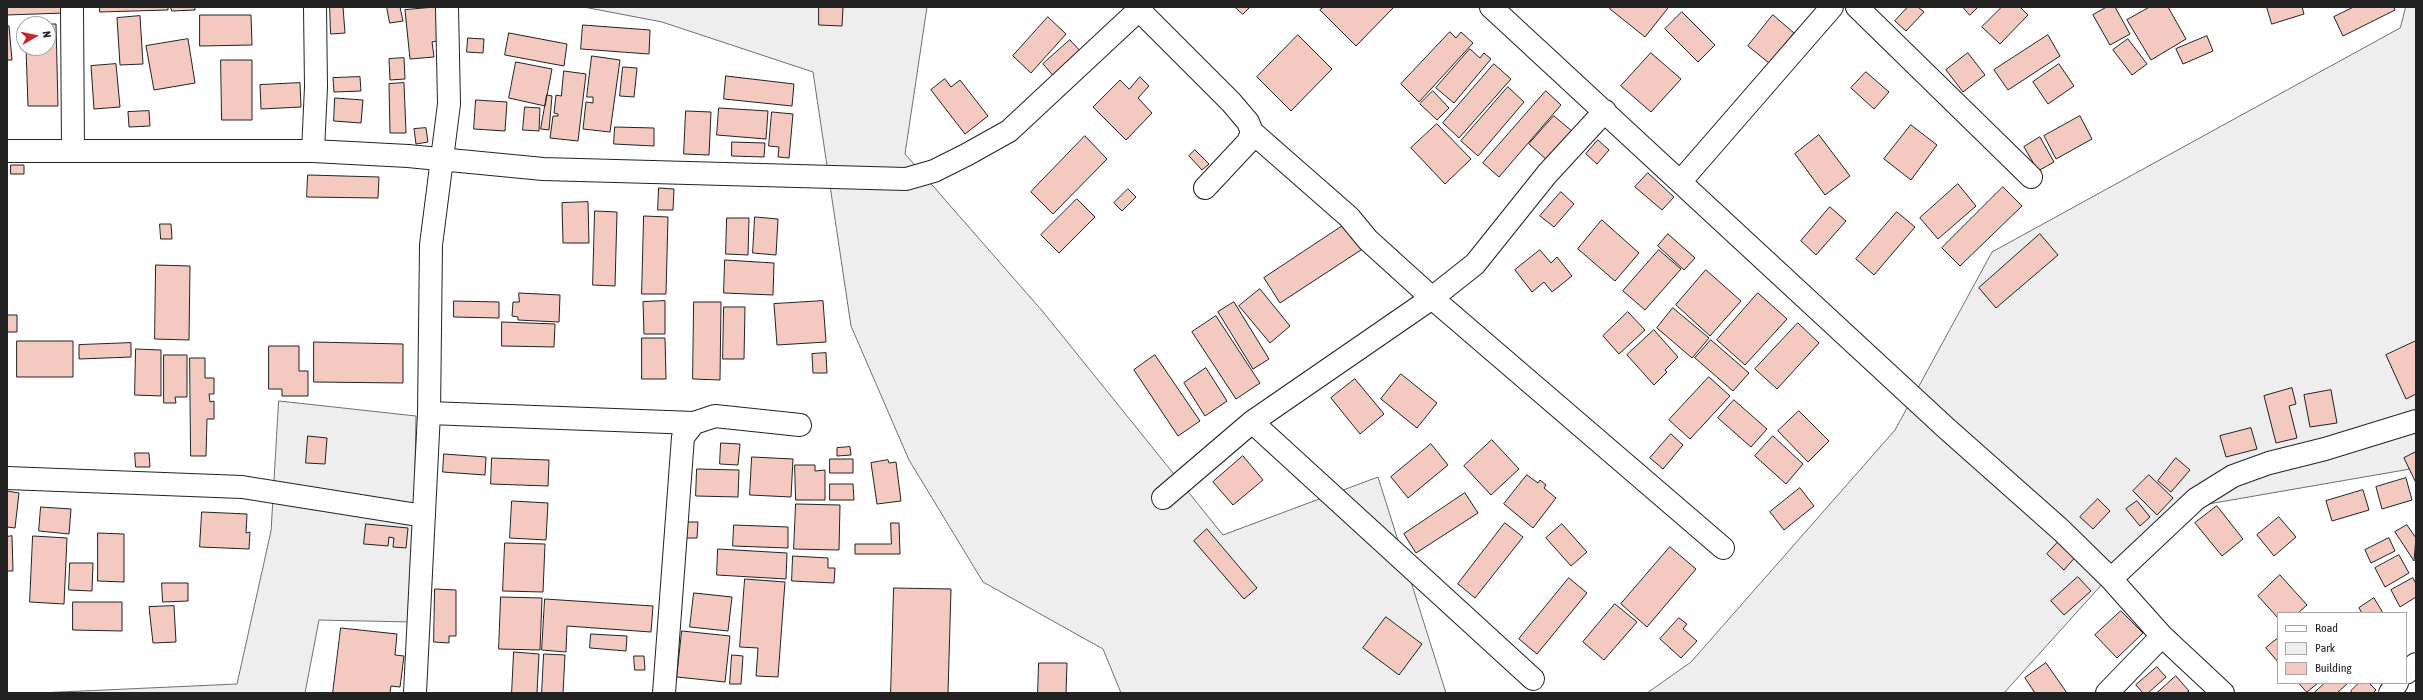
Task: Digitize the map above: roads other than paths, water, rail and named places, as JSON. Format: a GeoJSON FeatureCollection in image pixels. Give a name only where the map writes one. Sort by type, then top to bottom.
{"type":"FeatureCollection","features":[{"type":"Feature","properties":{"kind":"street"},"geometry":{"type":"LineString","coordinates":[[72,7],[73,151]]}},
{"type":"Feature","properties":{"kind":"street"},"geometry":{"type":"LineString","coordinates":[[313,151],[316,88],[315,7]]}},
{"type":"Feature","properties":{"kind":"street"},"geometry":{"type":"LineString","coordinates":[[414,693],[429,413],[431,244],[443,161],[449,104],[447,7]]}},
{"type":"Feature","properties":{"kind":"street"},"geometry":{"type":"LineString","coordinates":[[1491,7],[1946,428],[2061,530],[2111,579],[2162,636],[2223,693]]}},
{"type":"Feature","properties":{"kind":"street"},"geometry":{"type":"LineString","coordinates":[[1680,182],[1832,7]]}},
{"type":"Feature","properties":{"kind":"street"},"geometry":{"type":"LineString","coordinates":[[1856,7],[2031,177]]}},
{"type":"Feature","properties":{"kind":"street"},"geometry":{"type":"LineString","coordinates":[[7,151],[313,151],[408,156],[443,161],[543,169],[906,179],[934,170],[966,155],[1009,131],[1140,8],[1231,102],[1248,122],[1252,132],[1349,217],[1368,240],[1432,298],[1723,548]]}},
{"type":"Feature","properties":{"kind":"street"},"geometry":{"type":"LineString","coordinates":[[1163,498],[1252,422],[1432,298],[1475,264],[1547,174],[1605,111]]}},
{"type":"Feature","properties":{"kind":"street"},"geometry":{"type":"LineString","coordinates":[[1205,188],[1248,142],[1252,132]]}},
{"type":"Feature","properties":{"kind":"street"},"geometry":{"type":"LineString","coordinates":[[429,413],[694,423],[715,416],[800,425]]}},
{"type":"Feature","properties":{"kind":"street"},"geometry":{"type":"LineString","coordinates":[[2111,579],[2196,499],[2233,476],[2269,463],[2325,449],[2416,421]]}},
{"type":"Feature","properties":{"kind":"street"},"geometry":{"type":"LineString","coordinates":[[1252,422],[1533,679]]}},
{"type":"Feature","properties":{"kind":"street"},"geometry":{"type":"LineString","coordinates":[[664,693],[683,437],[694,423]]}},
{"type":"Feature","properties":{"kind":"street"},"geometry":{"type":"LineString","coordinates":[[7,478],[242,487],[424,516]]}},
{"type":"Feature","properties":{"kind":"street"},"geometry":{"type":"LineString","coordinates":[[2107,693],[2162,636]]}},
{"type":"Feature","properties":{"kind":"street"},"geometry":{"type":"LineString","coordinates":[[2407,671],[2416,664]]}},
{"type":"Feature","properties":{"kind":"street"},"geometry":{"type":"LineString","coordinates":[[2390,693],[2396,684]]}}]}
